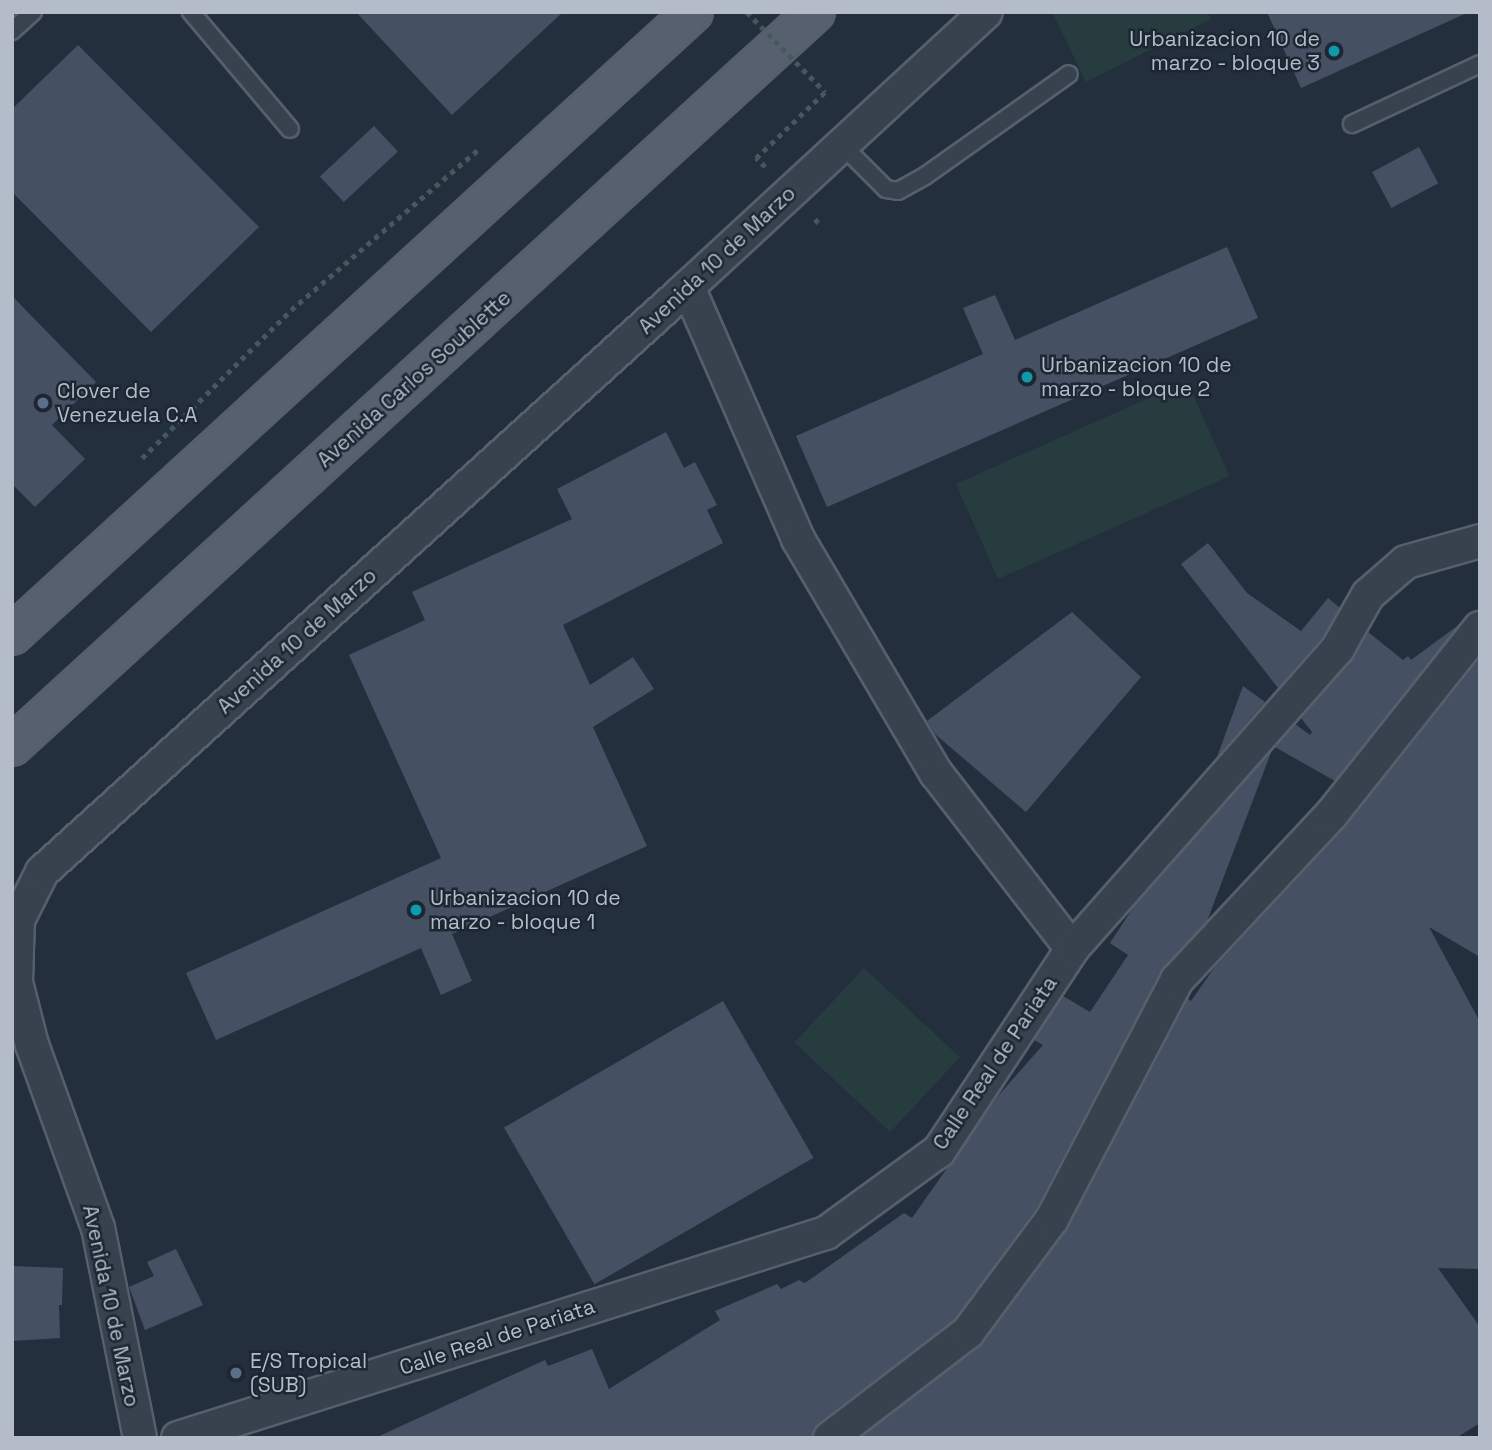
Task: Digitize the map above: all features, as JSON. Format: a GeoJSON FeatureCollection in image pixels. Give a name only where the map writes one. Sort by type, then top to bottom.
{"type":"FeatureCollection","features":[{"type":"Feature","properties":{"kind":"main road"},"geometry":{"type":"LineString","coordinates":[[12,635],[693,12]]}},
{"type":"Feature","properties":{"kind":"main road","name":"Avenida Carlos Soublette"},"geometry":{"type":"LineString","coordinates":[[12,746],[815,12]]}},
{"type":"Feature","properties":{"kind":"street","name":"Avenida 10 de Marzo"},"geometry":{"type":"LineString","coordinates":[[139,1438],[99,1228],[32,1045],[16,982],[18,920],[42,872],[688,287],[986,12]]}},
{"type":"Feature","properties":{"kind":"street"},"geometry":{"type":"LineString","coordinates":[[688,287],[798,539],[936,773],[1072,949]]}},
{"type":"Feature","properties":{"kind":"street","name":"Calle Real de Pariata"},"geometry":{"type":"LineString","coordinates":[[178,1438],[827,1233],[939,1151],[1072,949],[1338,648],[1368,595],[1406,562],[1475,544]]}},
{"type":"Feature","properties":{"kind":"street"},"geometry":{"type":"LineString","coordinates":[[830,1438],[968,1332],[1052,1219],[1177,980],[1331,815],[1480,628]]}},
{"type":"Feature","properties":{"kind":"lane"},"geometry":{"type":"LineString","coordinates":[[12,31],[33,12]]}},
{"type":"Feature","properties":{"kind":"lane"},"geometry":{"type":"LineString","coordinates":[[191,12],[290,129]]}},
{"type":"Feature","properties":{"kind":"lane"},"geometry":{"type":"LineString","coordinates":[[1352,124],[1480,64]]}},
{"type":"Feature","properties":{"kind":"lane"},"geometry":{"type":"LineString","coordinates":[[842,145],[886,189],[898,191],[925,176],[1069,74]]}},
{"type":"Feature","properties":{"kind":"path"},"geometry":{"type":"LineString","coordinates":[[747,12],[825,92],[791,124]]}},
{"type":"Feature","properties":{"kind":"green space"},"geometry":{"type":"Polygon","coordinates":[[[1052,12],[1207,12],[1211,19],[1086,82],[1052,12]]]}},
{"type":"Feature","properties":{"kind":"green space"},"geometry":{"type":"Polygon","coordinates":[[[1187,381],[1229,476],[998,579],[956,484],[1187,381]]]}},
{"type":"Feature","properties":{"kind":"green space"},"geometry":{"type":"Polygon","coordinates":[[[864,968],[960,1057],[890,1132],[794,1043],[864,968]]]}},
{"type":"Feature","properties":{"kind":"building"},"geometry":{"type":"Polygon","coordinates":[[[356,12],[563,12],[452,115],[356,12]]]}},
{"type":"Feature","properties":{"kind":"building","name":"Urbanizacion 10 de marzo - bloque 3"},"geometry":{"type":"Polygon","coordinates":[[[1267,12],[1469,12],[1301,88],[1267,12]]]}},
{"type":"Feature","properties":{"kind":"building"},"geometry":{"type":"Polygon","coordinates":[[[78,45],[259,227],[151,332],[12,192],[12,109],[78,45]]]}},
{"type":"Feature","properties":{"kind":"building"},"geometry":{"type":"Polygon","coordinates":[[[374,126],[398,152],[344,202],[320,176],[374,126]]]}},
{"type":"Feature","properties":{"kind":"building"},"geometry":{"type":"Polygon","coordinates":[[[1419,147],[1438,183],[1391,208],[1372,172],[1419,147]]]}},
{"type":"Feature","properties":{"kind":"building","name":"Urbanizacion 10 de marzo - bloque 2"},"geometry":{"type":"Polygon","coordinates":[[[1227,247],[1258,318],[827,507],[796,436],[983,354],[963,308],[995,295],[1015,340],[1227,247]]]}},
{"type":"Feature","properties":{"kind":"building","name":"Clover de Venezuela C.A"},"geometry":{"type":"Polygon","coordinates":[[[12,296],[96,382],[52,425],[85,459],[35,507],[12,484],[12,296]]]}},
{"type":"Feature","properties":{"kind":"building"},"geometry":{"type":"Polygon","coordinates":[[[666,432],[684,468],[695,462],[717,505],[707,510],[723,543],[563,625],[590,685],[633,657],[654,689],[593,727],[647,846],[452,934],[472,981],[441,995],[421,948],[216,1040],[186,973],[441,858],[349,655],[425,620],[412,592],[572,519],[557,489],[666,432]]]}},
{"type":"Feature","properties":{"kind":"building"},"geometry":{"type":"Polygon","coordinates":[[[1208,543],[1247,593],[1301,631],[1328,598],[1340,608],[1323,637],[1278,688],[1181,564],[1208,543]]]}},
{"type":"Feature","properties":{"kind":"building"},"geometry":{"type":"Polygon","coordinates":[[[1072,612],[1141,677],[1026,812],[935,734],[927,721],[1072,612]]]}},
{"type":"Feature","properties":{"kind":"building"},"geometry":{"type":"Polygon","coordinates":[[[1460,624],[1335,781],[1275,747],[1295,724],[1310,735],[1312,732],[1301,718],[1352,660],[1368,632],[1403,660],[1408,656],[1411,660],[1460,624]]]}},
{"type":"Feature","properties":{"kind":"building"},"geometry":{"type":"Polygon","coordinates":[[[1480,658],[1480,957],[1429,927],[1480,1022],[1480,1269],[1438,1268],[1480,1327],[1480,1423],[1456,1438],[860,1438],[983,1343],[1068,1228],[1188,999],[1191,1001],[1214,968],[1345,827],[1480,658]]]}},
{"type":"Feature","properties":{"kind":"building"},"geometry":{"type":"Polygon","coordinates":[[[1243,686],[1265,702],[1217,757],[1243,686]]]}},
{"type":"Feature","properties":{"kind":"building"},"geometry":{"type":"Polygon","coordinates":[[[1272,750],[1207,921],[1161,971],[1036,1209],[955,1319],[819,1423],[812,1438],[375,1438],[545,1360],[548,1366],[592,1349],[609,1389],[720,1320],[715,1311],[777,1284],[781,1289],[799,1280],[805,1283],[904,1213],[912,1218],[998,1096],[1043,1045],[1034,1040],[1063,996],[1090,1012],[1128,955],[1110,943],[1133,908],[1272,750]]]}},
{"type":"Feature","properties":{"kind":"building"},"geometry":{"type":"Polygon","coordinates":[[[723,1001],[814,1158],[594,1284],[504,1128],[723,1001]]]}},
{"type":"Feature","properties":{"kind":"building"},"geometry":{"type":"Polygon","coordinates":[[[176,1249],[203,1305],[145,1330],[129,1287],[154,1276],[147,1262],[176,1249]]]}},
{"type":"Feature","properties":{"kind":"building"},"geometry":{"type":"Polygon","coordinates":[[[12,1266],[63,1268],[62,1305],[59,1305],[60,1338],[12,1341],[12,1266]]]}},
{"type":"Feature","properties":{"kind":"place","name":"Urbanizacion 10 de marzo - bloque 3"},"geometry":{"type":"Point","coordinates":[1334,51]}},
{"type":"Feature","properties":{"kind":"place","name":"Urbanizacion 10 de marzo - bloque 2"},"geometry":{"type":"Point","coordinates":[1027,377]}},
{"type":"Feature","properties":{"kind":"place","name":"Clover de Venezuela C.A"},"geometry":{"type":"Point","coordinates":[43,403]}},
{"type":"Feature","properties":{"kind":"place","name":"Urbanizacion 10 de marzo - bloque 1"},"geometry":{"type":"Point","coordinates":[416,910]}},
{"type":"Feature","properties":{"kind":"place","name":"E/S Tropical (SUB)"},"geometry":{"type":"Point","coordinates":[236,1373]}}]}
